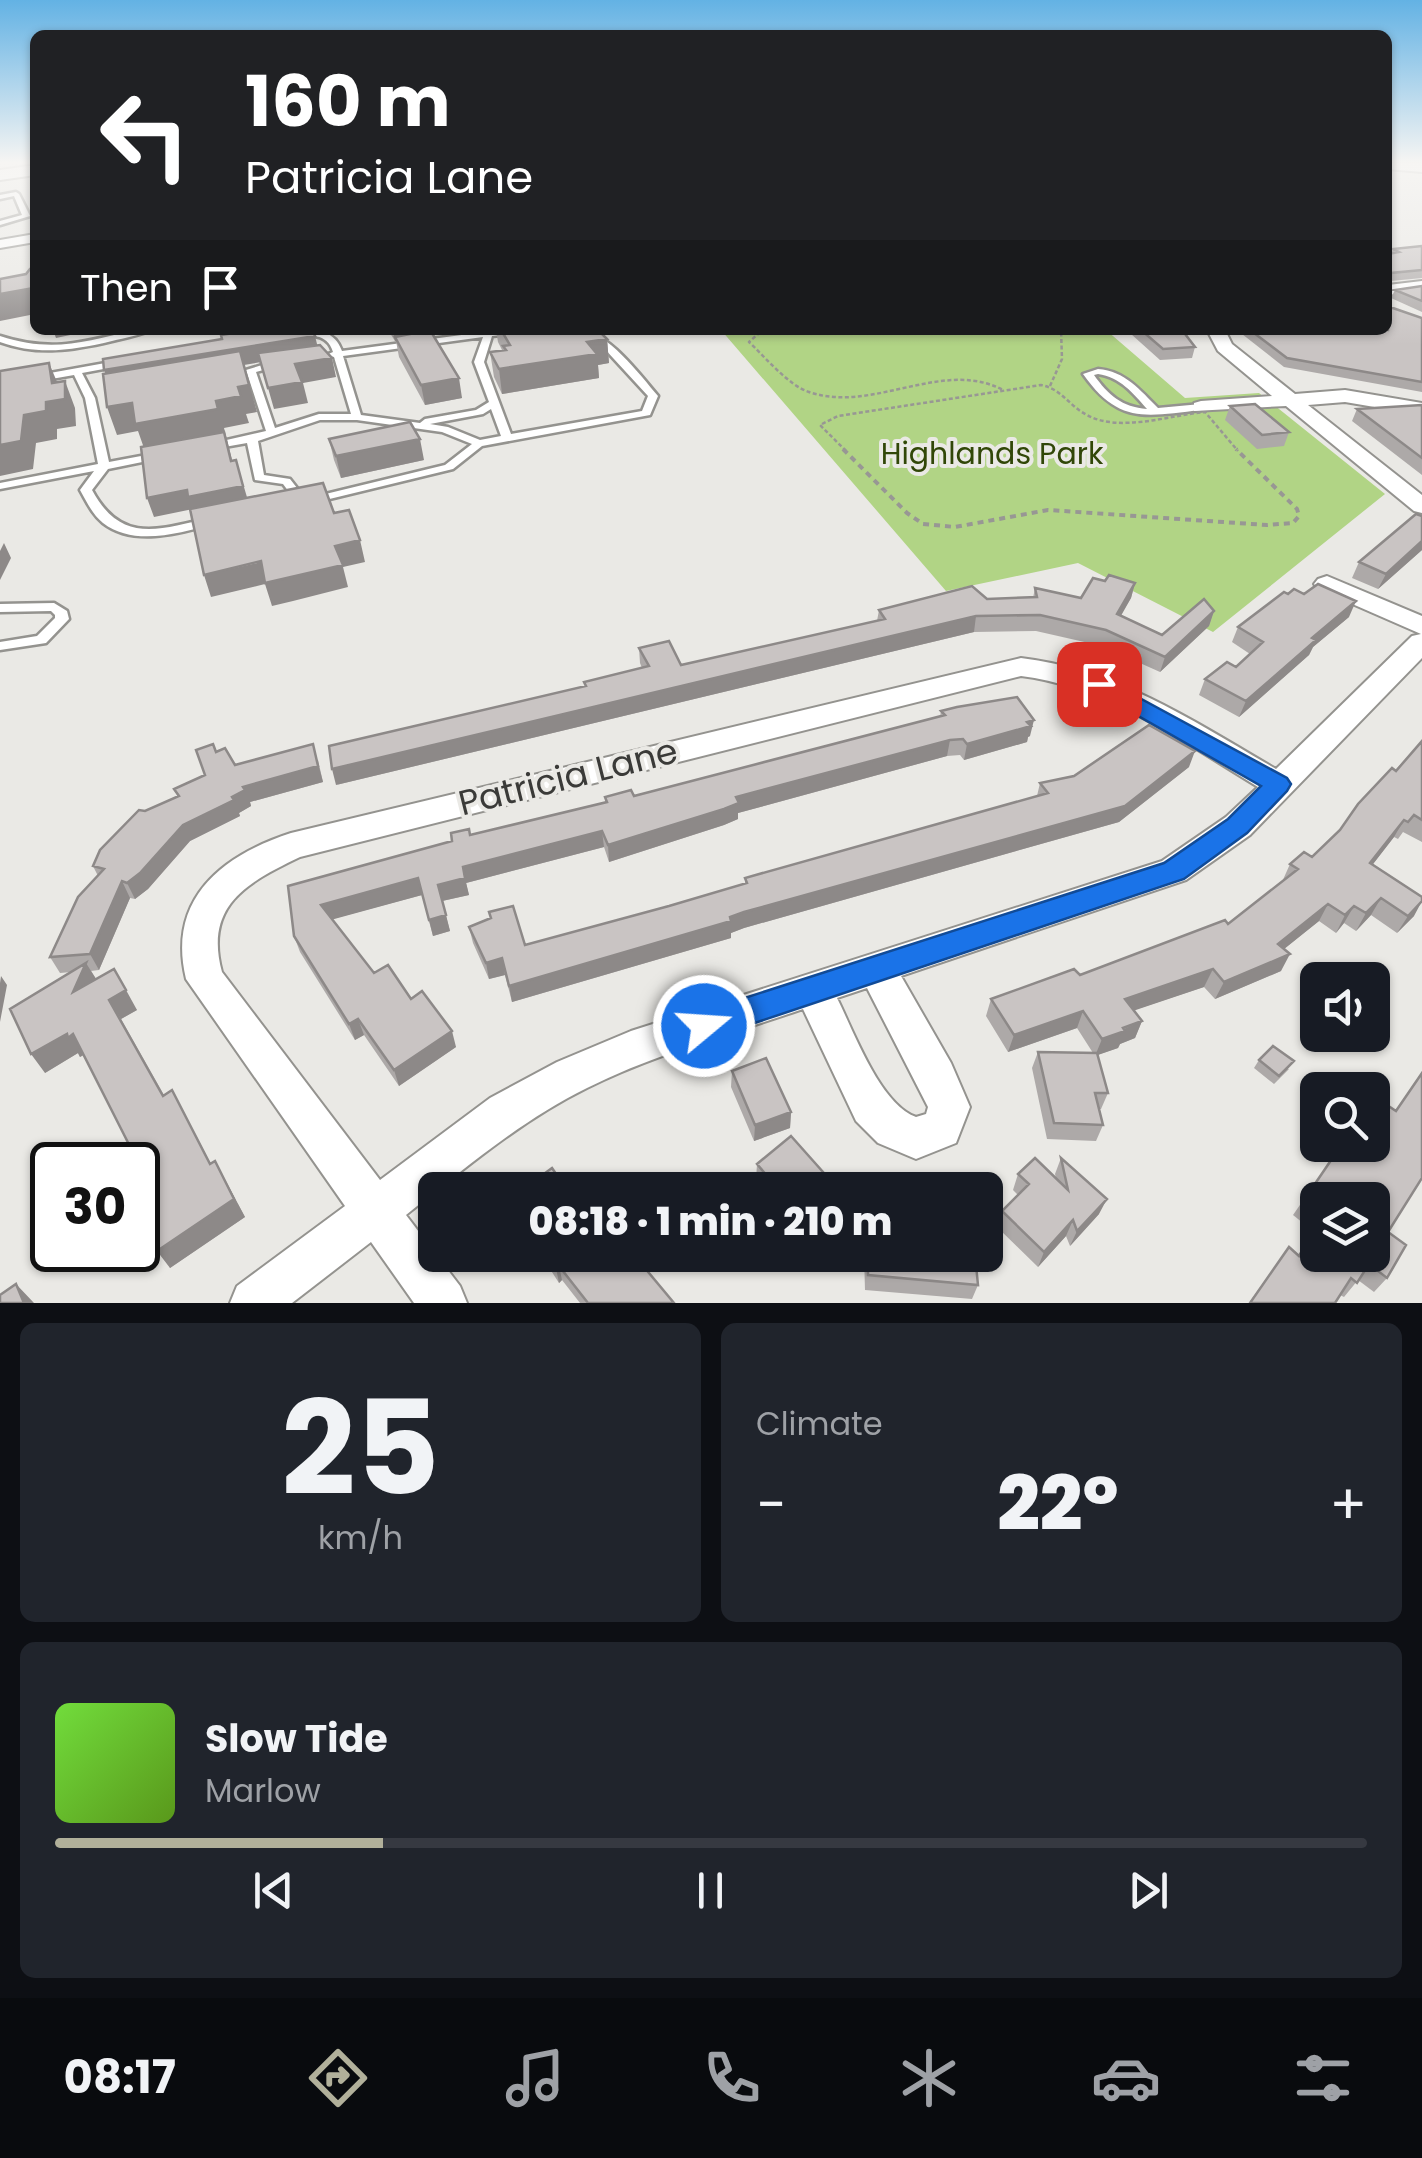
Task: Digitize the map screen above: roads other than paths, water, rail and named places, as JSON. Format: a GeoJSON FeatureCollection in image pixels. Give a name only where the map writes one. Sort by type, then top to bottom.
{"type":"FeatureCollection","features":[{"type":"Feature","properties":{"kind":"street"},"geometry":{"type":"LineString","coordinates":[[0,244],[30,239]]}},
{"type":"Feature","properties":{"kind":"street"},"geometry":{"type":"LineString","coordinates":[[1392,290],[1422,286]]}},
{"type":"Feature","properties":{"kind":"street"},"geometry":{"type":"LineString","coordinates":[[1218,335],[1224,347],[1422,506]]}},
{"type":"Feature","properties":{"kind":"street"},"geometry":{"type":"LineString","coordinates":[[1201,407],[1345,396],[1422,409]]}},
{"type":"Feature","properties":{"kind":"street"},"geometry":{"type":"LineString","coordinates":[[1327,584],[1422,626]]}},
{"type":"Feature","properties":{"kind":"street"},"geometry":{"type":"LineString","coordinates":[[254,1303],[505,1112],[571,1075],[632,1049],[1174,871],[1238,826],[1422,642]]}},
{"type":"Feature","properties":{"kind":"street","name":"Patricia Lane"},"geometry":{"type":"LineString","coordinates":[[443,1303],[205,980],[198,960],[199,924],[210,902],[241,871],[290,846],[1020,667],[1054,669],[1099,684],[1278,784]]}},
{"type":"Feature","properties":{"kind":"street"},"geometry":{"type":"LineString","coordinates":[[812,990],[871,1107],[893,1128],[916,1138],[941,1129],[949,1108],[937,1076],[876,970]]}},
{"type":"Feature","properties":{"kind":"lane"},"geometry":{"type":"LineString","coordinates":[[0,340],[20,349],[50,350],[123,335]]}},
{"type":"Feature","properties":{"kind":"lane"},"geometry":{"type":"LineString","coordinates":[[324,335],[335,344],[357,417]]}},
{"type":"Feature","properties":{"kind":"lane"},"geometry":{"type":"LineString","coordinates":[[321,356],[488,335],[479,362],[507,438]]}},
{"type":"Feature","properties":{"kind":"lane"},"geometry":{"type":"LineString","coordinates":[[284,506],[449,467],[479,443],[646,413],[654,396],[605,344],[590,335]]}},
{"type":"Feature","properties":{"kind":"lane"},"geometry":{"type":"LineString","coordinates":[[0,386],[130,361]]}},
{"type":"Feature","properties":{"kind":"lane"},"geometry":{"type":"LineString","coordinates":[[233,373],[287,362]]}},
{"type":"Feature","properties":{"kind":"lane"},"geometry":{"type":"LineString","coordinates":[[76,370],[90,398],[104,466],[86,490],[94,510],[122,530],[138,535],[228,518]]}},
{"type":"Feature","properties":{"kind":"lane"},"geometry":{"type":"LineString","coordinates":[[251,370],[272,433]]}},
{"type":"Feature","properties":{"kind":"lane"},"geometry":{"type":"LineString","coordinates":[[1155,410],[1116,374],[1088,374],[1121,409],[1155,410],[1201,407]]}},
{"type":"Feature","properties":{"kind":"lane"},"geometry":{"type":"LineString","coordinates":[[90,398],[108,394]]}},
{"type":"Feature","properties":{"kind":"lane"},"geometry":{"type":"LineString","coordinates":[[414,424],[479,412],[494,403]]}},
{"type":"Feature","properties":{"kind":"lane"},"geometry":{"type":"LineString","coordinates":[[201,448],[272,433],[319,417],[414,424],[444,429],[479,443]]}},
{"type":"Feature","properties":{"kind":"lane"},"geometry":{"type":"LineString","coordinates":[[252,438],[259,478],[286,481],[302,502]]}},
{"type":"Feature","properties":{"kind":"lane"},"geometry":{"type":"LineString","coordinates":[[0,486],[167,454]]}},
{"type":"Feature","properties":{"kind":"lane"},"geometry":{"type":"LineString","coordinates":[[0,608],[54,607],[62,620],[41,640],[0,646]]}},
{"type":"Feature","properties":{"kind":"park label","name":"Highlands Park"},"geometry":{"type":"Point","coordinates":[992,454]}}]}
